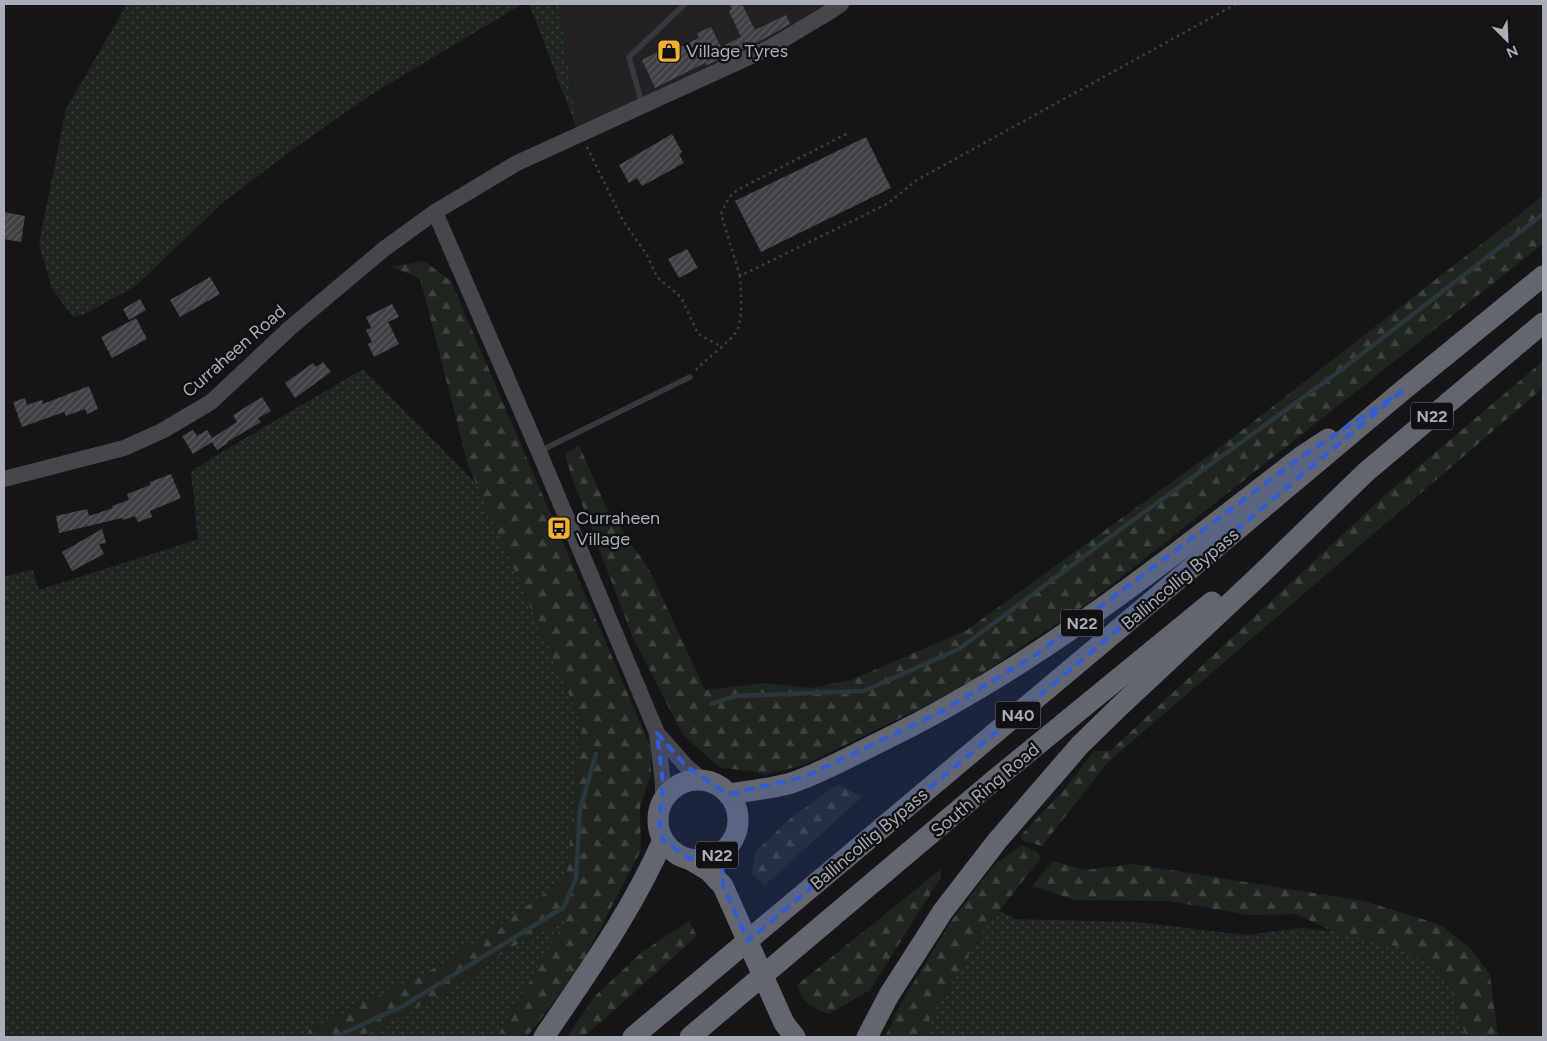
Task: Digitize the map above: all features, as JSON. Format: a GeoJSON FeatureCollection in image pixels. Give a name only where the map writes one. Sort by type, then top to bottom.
{"type":"FeatureCollection","features":[{"type":"Feature","properties":{"kind":"highway","name":"Ballincollig Bypass"},"geometry":{"type":"LineString","coordinates":[[633,1037],[1402,391],[1543,276]]}},
{"type":"Feature","properties":{"kind":"highway","name":"N22"},"geometry":{"type":"LineString","coordinates":[[867,1037],[890,995],[943,911],[1039,791],[1080,745],[1261,574],[1328,507],[1393,449],[1543,323]]}},
{"type":"Feature","properties":{"kind":"highway","name":"N22"},"geometry":{"type":"LineString","coordinates":[[723,886],[722,862],[726,849],[733,839],[737,828],[738,816],[735,804],[728,794],[778,786],[804,777],[938,713],[984,687],[1086,620],[1184,548],[1302,456],[1402,391]]}},
{"type":"Feature","properties":{"kind":"highway","name":"South Ring Road"},"geometry":{"type":"LineString","coordinates":[[690,1037],[993,781],[1328,507]]}},
{"type":"Feature","properties":{"kind":"highway"},"geometry":{"type":"LineString","coordinates":[[544,1037],[591,969],[630,906],[663,840],[658,814],[663,801],[679,785],[690,781],[702,780],[712,783],[728,794]]}},
{"type":"Feature","properties":{"kind":"highway","name":"N22"},"geometry":{"type":"LineString","coordinates":[[663,840],[674,852],[709,871],[723,886],[788,1033]]}},
{"type":"Feature","properties":{"kind":"highway","name":"N22"},"geometry":{"type":"LineString","coordinates":[[689,859],[702,860],[715,856],[726,849]]}},
{"type":"Feature","properties":{"kind":"street","name":"Curraheen Road"},"geometry":{"type":"LineString","coordinates":[[4,479],[124,448],[162,431],[211,402],[290,328],[384,249],[435,212],[517,163],[769,48],[841,4]]}},
{"type":"Feature","properties":{"kind":"street"},"geometry":{"type":"LineString","coordinates":[[435,212],[539,452],[657,733],[663,801]]}},
{"type":"Feature","properties":{"kind":"street"},"geometry":{"type":"LineString","coordinates":[[657,733],[686,766],[702,780]]}},
{"type":"Feature","properties":{"kind":"lane"},"geometry":{"type":"LineString","coordinates":[[643,106],[629,57],[685,4]]}},
{"type":"Feature","properties":{"kind":"lane"},"geometry":{"type":"LineString","coordinates":[[539,452],[690,377]]}},
{"type":"Feature","properties":{"kind":"path"},"geometry":{"type":"LineString","coordinates":[[740,276],[887,204],[917,180],[1236,4]]}},
{"type":"Feature","properties":{"kind":"path"},"geometry":{"type":"LineString","coordinates":[[690,377],[703,362],[722,347],[738,328],[741,303],[740,276],[721,214],[729,197],[738,189],[850,132]]}},
{"type":"Feature","properties":{"kind":"path"},"geometry":{"type":"LineString","coordinates":[[581,134],[622,219],[647,255],[657,277],[681,297],[698,334],[722,347]]}},
{"type":"Feature","properties":{"kind":"highlighted area"},"geometry":{"type":"Polygon","coordinates":[[[1402,391],[748,941],[723,886],[722,854],[689,859],[663,840],[659,827],[663,784],[657,733],[686,766],[728,794],[804,777],[938,713],[1035,655],[1302,456],[1402,391]]]}},
{"type":"Feature","properties":{"kind":"shaded area"},"geometry":{"type":"Polygon","coordinates":[[[559,4],[831,4],[793,29],[577,129],[559,4]]]}},
{"type":"Feature","properties":{"kind":"green space"},"geometry":{"type":"Polygon","coordinates":[[[127,4],[522,4],[372,94],[295,148],[221,204],[137,285],[85,314],[73,317],[52,289],[39,244],[66,109],[127,4]]]}},
{"type":"Feature","properties":{"kind":"green space"},"geometry":{"type":"Polygon","coordinates":[[[529,4],[559,4],[577,129],[529,4]]]}},
{"type":"Feature","properties":{"kind":"green space"},"geometry":{"type":"Polygon","coordinates":[[[1543,196],[1543,244],[1091,601],[956,691],[804,765],[767,774],[719,767],[683,735],[633,638],[571,475],[565,454],[579,445],[606,507],[650,571],[705,690],[764,683],[810,688],[851,680],[967,630],[1227,442],[1543,196]]]}},
{"type":"Feature","properties":{"kind":"green space"},"geometry":{"type":"Polygon","coordinates":[[[424,261],[451,281],[651,748],[651,774],[640,807],[641,850],[579,969],[527,1037],[497,1037],[567,918],[509,949],[449,990],[360,1037],[307,1037],[309,1030],[443,964],[566,879],[582,724],[468,465],[420,278],[391,267],[424,261]]]}},
{"type":"Feature","properties":{"kind":"green space"},"geometry":{"type":"Polygon","coordinates":[[[1543,361],[1543,388],[1107,763],[1042,846],[1021,840],[1022,834],[1062,792],[1094,751],[1110,751],[1385,495],[1543,361]]]}},
{"type":"Feature","properties":{"kind":"green space"},"geometry":{"type":"Polygon","coordinates":[[[363,369],[477,484],[582,724],[566,879],[443,965],[309,1030],[307,1037],[4,1037],[4,576],[33,570],[39,590],[198,539],[191,472],[363,369]]]}},
{"type":"Feature","properties":{"kind":"green space"},"geometry":{"type":"Polygon","coordinates":[[[838,784],[862,797],[765,885],[752,874],[755,852],[792,817],[838,784]]]}},
{"type":"Feature","properties":{"kind":"green space"},"geometry":{"type":"Polygon","coordinates":[[[1022,845],[1037,852],[1041,858],[984,930],[930,1019],[927,1037],[885,1037],[901,1003],[952,920],[994,865],[1022,845]]]}},
{"type":"Feature","properties":{"kind":"green space"},"geometry":{"type":"Polygon","coordinates":[[[1053,861],[1085,870],[1134,864],[1364,901],[1441,925],[1472,950],[1490,975],[1498,1037],[1466,1037],[1447,978],[1404,948],[1332,931],[1296,914],[1249,915],[1168,901],[1075,900],[1032,886],[1053,861]]]}},
{"type":"Feature","properties":{"kind":"green space"},"geometry":{"type":"Polygon","coordinates":[[[941,869],[941,877],[870,990],[829,1014],[805,1001],[797,985],[941,869]]]}},
{"type":"Feature","properties":{"kind":"green space"},"geometry":{"type":"Polygon","coordinates":[[[999,911],[1017,919],[1137,922],[1245,935],[1301,928],[1332,931],[1404,948],[1447,978],[1466,1037],[927,1037],[930,1019],[984,930],[999,911]]]}},
{"type":"Feature","properties":{"kind":"green space"},"geometry":{"type":"Polygon","coordinates":[[[568,917],[497,1037],[360,1037],[449,990],[509,949],[568,917]]]}},
{"type":"Feature","properties":{"kind":"green space"},"geometry":{"type":"Polygon","coordinates":[[[689,921],[697,936],[582,1037],[567,1037],[594,997],[642,952],[689,921]]]}},
{"type":"Feature","properties":{"kind":"building"},"geometry":{"type":"Polygon","coordinates":[[[729,4],[742,4],[755,30],[786,15],[790,24],[764,39],[707,65],[705,63],[655,88],[642,60],[673,44],[676,49],[699,38],[697,33],[711,27],[721,47],[741,37],[729,11],[732,9],[729,4]]]}},
{"type":"Feature","properties":{"kind":"building"},"geometry":{"type":"Polygon","coordinates":[[[672,134],[682,152],[679,154],[684,163],[642,186],[637,178],[629,183],[619,165],[672,134]]]}},
{"type":"Feature","properties":{"kind":"building"},"geometry":{"type":"Polygon","coordinates":[[[866,137],[891,188],[761,252],[735,201],[866,137]]]}},
{"type":"Feature","properties":{"kind":"building"},"geometry":{"type":"Polygon","coordinates":[[[4,212],[25,216],[21,242],[4,239],[4,212]]]}},
{"type":"Feature","properties":{"kind":"building"},"geometry":{"type":"Polygon","coordinates":[[[687,249],[698,268],[679,278],[668,259],[687,249]]]}},
{"type":"Feature","properties":{"kind":"building"},"geometry":{"type":"Polygon","coordinates":[[[210,277],[220,294],[180,317],[170,300],[210,277]]]}},
{"type":"Feature","properties":{"kind":"building"},"geometry":{"type":"Polygon","coordinates":[[[140,299],[146,310],[129,320],[123,309],[140,299]]]}},
{"type":"Feature","properties":{"kind":"building"},"geometry":{"type":"Polygon","coordinates":[[[392,304],[399,317],[388,322],[399,344],[374,357],[368,344],[372,342],[366,330],[371,328],[366,317],[392,304]]]}},
{"type":"Feature","properties":{"kind":"building"},"geometry":{"type":"Polygon","coordinates":[[[136,318],[147,339],[112,358],[101,337],[136,318]]]}},
{"type":"Feature","properties":{"kind":"building"},"geometry":{"type":"Polygon","coordinates":[[[323,362],[331,372],[295,398],[285,383],[313,363],[316,367],[323,362]]]}},
{"type":"Feature","properties":{"kind":"building"},"geometry":{"type":"Polygon","coordinates":[[[89,386],[98,409],[87,414],[85,409],[66,416],[64,412],[22,427],[13,402],[25,398],[27,405],[42,400],[43,404],[89,386]]]}},
{"type":"Feature","properties":{"kind":"building"},"geometry":{"type":"Polygon","coordinates":[[[262,397],[271,411],[258,418],[261,422],[217,450],[212,442],[193,454],[182,436],[193,430],[197,436],[207,430],[212,438],[237,422],[233,415],[262,397]]]}},
{"type":"Feature","properties":{"kind":"building"},"geometry":{"type":"Polygon","coordinates":[[[171,474],[181,498],[150,511],[152,517],[138,522],[135,516],[123,520],[122,518],[59,533],[56,516],[87,509],[89,516],[113,508],[112,506],[129,500],[127,494],[171,474]]]}},
{"type":"Feature","properties":{"kind":"building"},"geometry":{"type":"Polygon","coordinates":[[[102,529],[106,543],[99,544],[104,554],[72,571],[62,552],[102,529]]]}},
{"type":"Feature","properties":{"kind":"waterway"},"geometry":{"type":"LineString","coordinates":[[711,704],[735,696],[864,691],[959,649],[1337,373],[1543,214]]}},
{"type":"Feature","properties":{"kind":"waterway"},"geometry":{"type":"LineString","coordinates":[[335,1037],[403,1006],[564,907],[576,878],[580,810],[596,754]]}},
{"type":"Feature","properties":{"kind":"place","name":"Village Tyres"},"geometry":{"type":"Point","coordinates":[669,51]}},
{"type":"Feature","properties":{"kind":"place","name":"Curraheen Village"},"geometry":{"type":"Point","coordinates":[559,528]}}]}
